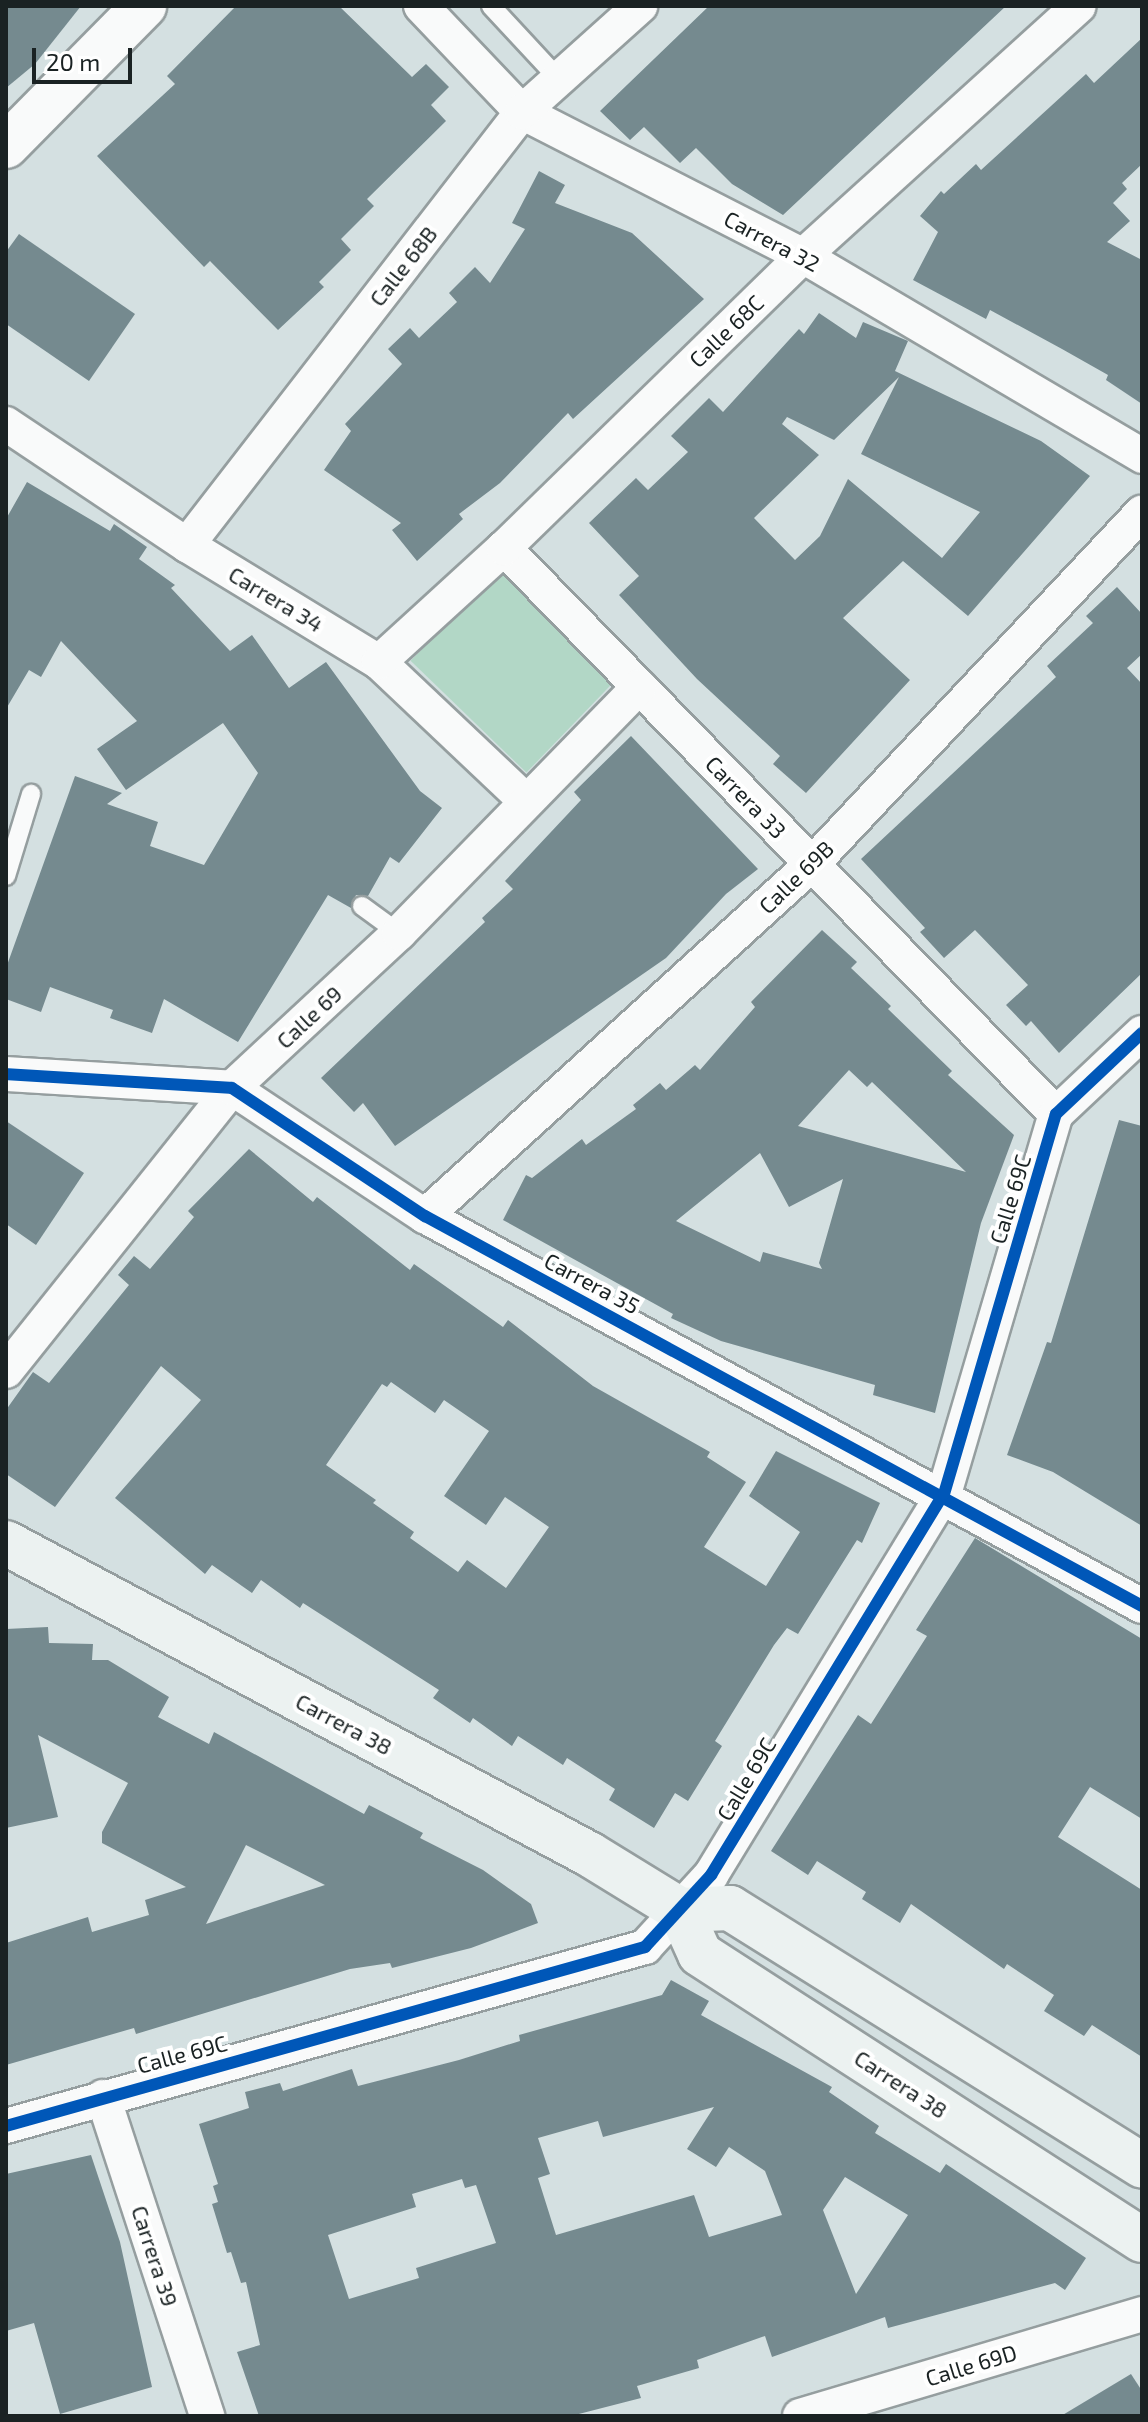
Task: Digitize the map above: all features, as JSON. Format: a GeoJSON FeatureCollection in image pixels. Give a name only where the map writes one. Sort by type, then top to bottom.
{"type":"FeatureCollection","features":[{"type":"Feature","properties":{"kind":"main road","name":"Carrera 38"},"geometry":{"type":"LineString","coordinates":[[6,1543],[589,1854],[680,1910],[700,1954],[1142,2240]]}},
{"type":"Feature","properties":{"kind":"main road"},"geometry":{"type":"LineString","coordinates":[[6,1569],[53,1569]]}},
{"type":"Feature","properties":{"kind":"main road"},"geometry":{"type":"LineString","coordinates":[[680,1910],[730,1908],[1142,2165]]}},
{"type":"Feature","properties":{"kind":"street"},"geometry":{"type":"LineString","coordinates":[[6,146],[144,6]]}},
{"type":"Feature","properties":{"kind":"street","name":"Carrera 32"},"geometry":{"type":"LineString","coordinates":[[421,6],[522,112],[803,256],[1142,456]]}},
{"type":"Feature","properties":{"kind":"street","name":"Calle 68B"},"geometry":{"type":"LineString","coordinates":[[187,545],[522,112],[640,6]]}},
{"type":"Feature","properties":{"kind":"street","name":"Calle 68C"},"geometry":{"type":"LineString","coordinates":[[379,662],[504,548],[803,256],[1079,6]]}},
{"type":"Feature","properties":{"kind":"street","name":"Carrera 34"},"geometry":{"type":"LineString","coordinates":[[6,424],[187,545],[379,662],[525,800]]}},
{"type":"Feature","properties":{"kind":"street","name":"Calle 69B"},"geometry":{"type":"LineString","coordinates":[[425,1216],[812,864],[1142,512]]}},
{"type":"Feature","properties":{"kind":"street","name":"Carrera 33"},"geometry":{"type":"LineString","coordinates":[[504,548],[1056,1114]]}},
{"type":"Feature","properties":{"kind":"street","name":"Calle 69"},"geometry":{"type":"LineString","coordinates":[[6,1371],[232,1088],[399,933],[525,800],[639,687]]}},
{"type":"Feature","properties":{"kind":"street"},"geometry":{"type":"LineString","coordinates":[[1056,1114],[1142,1033]]}},
{"type":"Feature","properties":{"kind":"street"},"geometry":{"type":"LineString","coordinates":[[6,1074],[232,1088]]}},
{"type":"Feature","properties":{"kind":"street","name":"Carrera 35"},"geometry":{"type":"LineString","coordinates":[[232,1088],[425,1216],[944,1494],[1142,1606]]}},
{"type":"Feature","properties":{"kind":"street","name":"Calle 69C"},"geometry":{"type":"LineString","coordinates":[[6,2126],[645,1947],[711,1875],[944,1494],[1056,1114]]}},
{"type":"Feature","properties":{"kind":"street","name":"Carrera 39"},"geometry":{"type":"LineString","coordinates":[[103,2097],[207,2416]]}},
{"type":"Feature","properties":{"kind":"street","name":"Calle 69D"},"geometry":{"type":"LineString","coordinates":[[800,2416],[1142,2314]]}},
{"type":"Feature","properties":{"kind":"lane"},"geometry":{"type":"LineString","coordinates":[[491,6],[558,78]]}},
{"type":"Feature","properties":{"kind":"lane"},"geometry":{"type":"LineString","coordinates":[[6,876],[31,794]]}},
{"type":"Feature","properties":{"kind":"lane"},"geometry":{"type":"LineString","coordinates":[[362,906],[399,933]]}},
{"type":"Feature","properties":{"kind":"green space"},"geometry":{"type":"Polygon","coordinates":[[[503,565],[619,677],[526,773],[411,661],[503,565]]]}},
{"type":"Feature","properties":{"kind":"building"},"geometry":{"type":"Polygon","coordinates":[[[6,6],[81,6],[35,64],[6,88],[6,6]]]}},
{"type":"Feature","properties":{"kind":"building"},"geometry":{"type":"Polygon","coordinates":[[[236,6],[339,6],[412,77],[426,64],[449,87],[431,105],[446,121],[367,199],[374,206],[341,239],[351,250],[319,282],[324,287],[278,330],[210,261],[204,267],[97,156],[175,84],[167,76],[236,6]]]}},
{"type":"Feature","properties":{"kind":"building"},"geometry":{"type":"Polygon","coordinates":[[[709,6],[1006,6],[783,215],[732,184],[696,148],[680,163],[644,127],[630,140],[600,111],[709,6]]]}},
{"type":"Feature","properties":{"kind":"building"},"geometry":{"type":"Polygon","coordinates":[[[1142,38],[1142,164],[1122,183],[1127,189],[1113,203],[1130,221],[1107,242],[1142,260],[1142,404],[1106,380],[1108,375],[990,310],[986,319],[913,280],[938,232],[920,216],[941,191],[944,194],[976,164],[981,170],[1086,74],[1094,83],[1142,38]]]}},
{"type":"Feature","properties":{"kind":"building"},"geometry":{"type":"Polygon","coordinates":[[[539,171],[565,185],[555,203],[632,233],[704,299],[573,419],[568,413],[500,483],[459,514],[463,519],[417,561],[392,530],[401,523],[324,470],[351,431],[345,424],[402,364],[388,349],[410,328],[419,338],[457,302],[449,293],[475,267],[490,283],[525,229],[512,223],[539,171]]]}},
{"type":"Feature","properties":{"kind":"building"},"geometry":{"type":"Polygon","coordinates":[[[19,234],[135,314],[89,381],[6,324],[6,252],[19,234]]]}},
{"type":"Feature","properties":{"kind":"building"},"geometry":{"type":"Polygon","coordinates":[[[819,313],[856,338],[863,322],[908,341],[895,371],[1041,441],[1090,476],[968,616],[903,561],[843,618],[910,680],[806,793],[773,764],[780,756],[697,679],[619,595],[639,576],[589,523],[636,478],[648,490],[688,452],[671,436],[709,398],[723,412],[799,329],[804,334],[819,313]],[[899,377],[834,440],[787,417],[782,424],[819,455],[754,518],[795,560],[820,536],[848,479],[942,558],[980,512],[861,454],[899,377]]]}},
{"type":"Feature","properties":{"kind":"building"},"geometry":{"type":"Polygon","coordinates":[[[27,482],[110,531],[114,524],[147,547],[139,559],[175,585],[171,588],[230,651],[252,635],[289,688],[326,662],[420,791],[442,808],[399,863],[390,857],[368,896],[356,895],[351,908],[328,895],[238,1042],[164,999],[152,1033],[110,1018],[113,1010],[50,987],[41,1012],[6,999],[6,968],[75,776],[122,793],[107,804],[158,822],[150,846],[204,865],[258,773],[223,723],[126,790],[97,749],[137,721],[61,641],[41,677],[29,670],[6,709],[6,519],[27,482]]]}},
{"type":"Feature","properties":{"kind":"building"},"geometry":{"type":"Polygon","coordinates":[[[1117,587],[1142,614],[1142,654],[1127,668],[1142,684],[1142,973],[1059,1053],[1031,1021],[1026,1026],[1006,1005],[1028,985],[975,930],[944,958],[920,932],[925,928],[861,859],[1056,677],[1047,666],[1093,623],[1086,616],[1117,587]]]}},
{"type":"Feature","properties":{"kind":"building"},"geometry":{"type":"Polygon","coordinates":[[[631,736],[758,869],[726,894],[666,958],[395,1146],[363,1103],[354,1112],[321,1078],[485,922],[482,918],[513,889],[505,881],[581,800],[574,792],[631,736]]]}},
{"type":"Feature","properties":{"kind":"building"},"geometry":{"type":"Polygon","coordinates":[[[822,930],[857,962],[851,968],[891,1006],[888,1009],[952,1071],[948,1075],[1014,1135],[981,1223],[935,1413],[873,1395],[875,1385],[721,1341],[671,1318],[673,1314],[503,1220],[526,1175],[532,1178],[582,1139],[586,1145],[636,1109],[633,1105],[660,1083],[666,1090],[695,1065],[700,1070],[755,1007],[751,1002],[822,930]],[[849,1070],[798,1126],[966,1172],[872,1082],[867,1087],[849,1070]],[[760,1153],[676,1221],[760,1262],[763,1252],[822,1269],[819,1263],[843,1179],[789,1207],[760,1153]]]}},
{"type":"Feature","properties":{"kind":"building"},"geometry":{"type":"Polygon","coordinates":[[[1119,1120],[1142,1126],[1142,1526],[1053,1472],[1007,1455],[1047,1342],[1051,1343],[1119,1120]]]}},
{"type":"Feature","properties":{"kind":"building"},"geometry":{"type":"Polygon","coordinates":[[[6,1121],[84,1173],[36,1245],[6,1224],[6,1121]]]}},
{"type":"Feature","properties":{"kind":"building"},"geometry":{"type":"Polygon","coordinates":[[[249,1149],[313,1202],[317,1197],[410,1270],[414,1264],[503,1327],[508,1320],[593,1386],[710,1452],[707,1457],[746,1482],[704,1547],[766,1586],[800,1532],[749,1496],[776,1451],[880,1503],[862,1543],[857,1540],[798,1634],[787,1628],[774,1645],[715,1741],[722,1746],[688,1801],[675,1793],[654,1828],[609,1800],[615,1789],[567,1758],[563,1765],[518,1736],[512,1746],[473,1718],[470,1723],[433,1698],[439,1690],[303,1603],[300,1608],[261,1580],[252,1593],[212,1565],[205,1574],[115,1498],[201,1400],[161,1366],[55,1507],[6,1474],[6,1410],[33,1372],[49,1383],[129,1285],[118,1275],[134,1256],[150,1269],[194,1217],[188,1211],[249,1149]],[[391,1382],[387,1387],[382,1384],[326,1465],[376,1500],[373,1503],[414,1532],[410,1538],[458,1572],[467,1560],[506,1588],[549,1527],[505,1497],[486,1525],[444,1496],[489,1431],[444,1400],[435,1413],[391,1382]]]}},
{"type":"Feature","properties":{"kind":"building"},"geometry":{"type":"Polygon","coordinates":[[[975,1538],[1142,1639],[1142,1819],[1090,1787],[1058,1837],[1142,1890],[1142,2057],[1092,2025],[1084,2036],[1044,2011],[1054,1995],[1007,1964],[1004,1969],[911,1904],[900,1923],[862,1899],[866,1892],[817,1861],[808,1875],[771,1851],[858,1715],[871,1724],[927,1636],[916,1630],[975,1538]]]}},
{"type":"Feature","properties":{"kind":"building"},"geometry":{"type":"Polygon","coordinates":[[[48,1627],[49,1643],[93,1644],[92,1660],[108,1660],[169,1697],[158,1717],[209,1744],[214,1732],[364,1814],[369,1805],[423,1833],[420,1838],[483,1870],[531,1904],[538,1923],[471,1948],[392,1968],[390,1963],[350,1969],[136,2034],[134,2028],[6,2065],[6,1943],[88,1917],[92,1932],[149,1915],[145,1900],[186,1887],[102,1843],[102,1832],[128,1783],[38,1735],[58,1817],[6,1828],[6,1629],[48,1627]],[[246,1845],[206,1924],[325,1885],[246,1845]]]}},
{"type":"Feature","properties":{"kind":"building"},"geometry":{"type":"Polygon","coordinates":[[[671,1980],[709,2001],[701,2015],[832,2087],[829,2092],[879,2126],[875,2133],[940,2173],[946,2164],[1086,2258],[1065,2290],[1055,2283],[888,2328],[885,2317],[772,2357],[765,2336],[697,2360],[699,2368],[637,2386],[641,2398],[571,2416],[259,2416],[237,2352],[260,2345],[246,2282],[241,2283],[231,2252],[227,2253],[212,2204],[218,2202],[213,2186],[218,2184],[199,2124],[249,2108],[245,2092],[280,2083],[283,2091],[352,2069],[358,2086],[459,2060],[520,2041],[519,2035],[662,1995],[671,1980]],[[714,2107],[603,2137],[598,2121],[538,2138],[550,2174],[538,2178],[556,2235],[694,2195],[709,2237],[782,2215],[765,2171],[729,2147],[716,2167],[687,2149],[714,2107]],[[845,2177],[823,2210],[856,2294],[908,2215],[845,2177]],[[462,2179],[412,2194],[416,2207],[328,2235],[349,2299],[419,2278],[416,2268],[496,2243],[476,2185],[465,2188],[462,2179]]]}},
{"type":"Feature","properties":{"kind":"building"},"geometry":{"type":"Polygon","coordinates":[[[91,2155],[120,2242],[152,2387],[60,2414],[34,2323],[6,2331],[6,2174],[91,2155]]]}},
{"type":"Feature","properties":{"kind":"building"},"geometry":{"type":"Polygon","coordinates":[[[1131,2374],[1142,2391],[1142,2416],[1061,2416],[1131,2374]]]}},
{"type":"Feature","properties":{"kind":"cycle path"},"geometry":{"type":"LineString","coordinates":[[6,2126],[645,1947],[711,1875],[944,1494],[1056,1114],[1142,1033]]}},
{"type":"Feature","properties":{"kind":"cycle path"},"geometry":{"type":"LineString","coordinates":[[6,1074],[232,1088],[425,1216],[1142,1606]]}}]}
